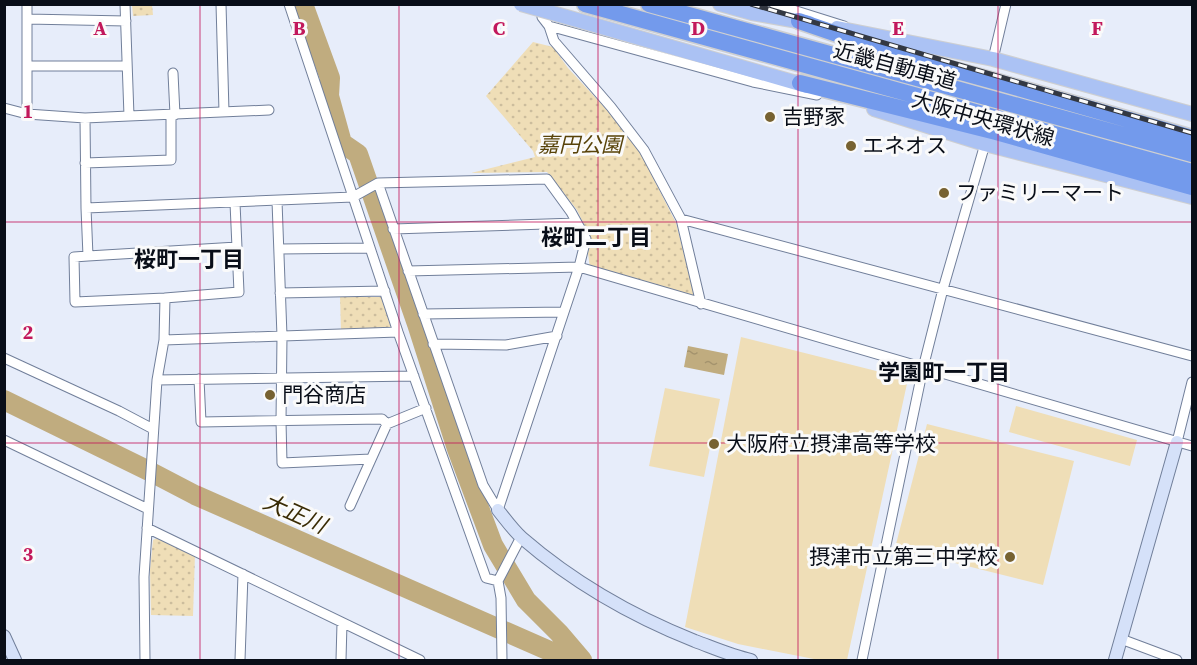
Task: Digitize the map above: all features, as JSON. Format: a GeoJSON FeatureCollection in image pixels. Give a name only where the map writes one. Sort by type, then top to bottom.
{"type":"FeatureCollection","features":[{"type":"Feature","properties":{"kind":"highway","name":"近畿自動車道"},"geometry":{"type":"LineString","coordinates":[[585,4],[1192,172]]}},
{"type":"Feature","properties":{"kind":"highway","name":"近畿自動車道"},"geometry":{"type":"LineString","coordinates":[[649,4],[1192,154]]}},
{"type":"Feature","properties":{"kind":"highway"},"geometry":{"type":"LineString","coordinates":[[800,21],[896,54],[1192,138]]}},
{"type":"Feature","properties":{"kind":"highway"},"geometry":{"type":"LineString","coordinates":[[800,83],[990,138],[1192,187]]}},
{"type":"Feature","properties":{"kind":"main road","name":"大阪中央環状線"},"geometry":{"type":"LineString","coordinates":[[522,4],[800,83],[860,104],[990,138],[1192,197]]}},
{"type":"Feature","properties":{"kind":"main road"},"geometry":{"type":"LineString","coordinates":[[720,4],[752,14],[873,34],[993,59],[1192,114]]}},
{"type":"Feature","properties":{"kind":"street"},"geometry":{"type":"LineString","coordinates":[[27,4],[27,114]]}},
{"type":"Feature","properties":{"kind":"street"},"geometry":{"type":"LineString","coordinates":[[125,4],[129,116]]}},
{"type":"Feature","properties":{"kind":"street"},"geometry":{"type":"LineString","coordinates":[[221,4],[224,112]]}},
{"type":"Feature","properties":{"kind":"street"},"geometry":{"type":"LineString","coordinates":[[290,4],[398,332],[486,578],[498,581]]}},
{"type":"Feature","properties":{"kind":"street"},"geometry":{"type":"LineString","coordinates":[[545,4],[542,17],[549,26],[554,41],[611,107],[644,150],[681,219],[702,304]]}},
{"type":"Feature","properties":{"kind":"street"},"geometry":{"type":"LineString","coordinates":[[774,4],[873,34]]}},
{"type":"Feature","properties":{"kind":"street"},"geometry":{"type":"LineString","coordinates":[[993,59],[1006,4]]}},
{"type":"Feature","properties":{"kind":"street"},"geometry":{"type":"LineString","coordinates":[[27,19],[126,21]]}},
{"type":"Feature","properties":{"kind":"street"},"geometry":{"type":"LineString","coordinates":[[549,26],[753,82],[860,104]]}},
{"type":"Feature","properties":{"kind":"street"},"geometry":{"type":"LineString","coordinates":[[27,66],[128,66]]}},
{"type":"Feature","properties":{"kind":"street"},"geometry":{"type":"LineString","coordinates":[[85,163],[171,160],[173,73]]}},
{"type":"Feature","properties":{"kind":"street"},"geometry":{"type":"LineString","coordinates":[[4,108],[27,114],[85,118],[269,110]]}},
{"type":"Feature","properties":{"kind":"street"},"geometry":{"type":"LineString","coordinates":[[85,118],[88,256]]}},
{"type":"Feature","properties":{"kind":"street"},"geometry":{"type":"LineString","coordinates":[[862,660],[923,368],[943,289],[990,138]]}},
{"type":"Feature","properties":{"kind":"street"},"geometry":{"type":"LineString","coordinates":[[86,208],[353,197],[378,183],[547,180],[571,212],[586,239],[579,267],[498,510]]}},
{"type":"Feature","properties":{"kind":"street"},"geometry":{"type":"LineString","coordinates":[[378,183],[483,485],[518,542],[630,613],[733,656],[751,660]]}},
{"type":"Feature","properties":{"kind":"street"},"geometry":{"type":"LineString","coordinates":[[277,201],[282,336],[282,462],[370,459]]}},
{"type":"Feature","properties":{"kind":"street"},"geometry":{"type":"LineString","coordinates":[[235,202],[237,247],[239,292],[75,302],[74,257],[237,247]]}},
{"type":"Feature","properties":{"kind":"street"},"geometry":{"type":"LineString","coordinates":[[681,219],[1192,357]]}},
{"type":"Feature","properties":{"kind":"street"},"geometry":{"type":"LineString","coordinates":[[393,229],[576,223]]}},
{"type":"Feature","properties":{"kind":"street"},"geometry":{"type":"LineString","coordinates":[[279,249],[370,248]]}},
{"type":"Feature","properties":{"kind":"street"},"geometry":{"type":"LineString","coordinates":[[408,271],[579,267],[1192,446]]}},
{"type":"Feature","properties":{"kind":"street"},"geometry":{"type":"LineString","coordinates":[[280,293],[385,291]]}},
{"type":"Feature","properties":{"kind":"street"},"geometry":{"type":"LineString","coordinates":[[146,660],[144,578],[157,380],[164,340],[165,298]]}},
{"type":"Feature","properties":{"kind":"street"},"geometry":{"type":"LineString","coordinates":[[423,314],[564,312]]}},
{"type":"Feature","properties":{"kind":"street"},"geometry":{"type":"LineString","coordinates":[[164,340],[398,332]]}},
{"type":"Feature","properties":{"kind":"street"},"geometry":{"type":"LineString","coordinates":[[434,344],[506,345],[556,336]]}},
{"type":"Feature","properties":{"kind":"street"},"geometry":{"type":"LineString","coordinates":[[4,358],[119,411],[153,432]]}},
{"type":"Feature","properties":{"kind":"street"},"geometry":{"type":"LineString","coordinates":[[157,380],[414,376]]}},
{"type":"Feature","properties":{"kind":"street"},"geometry":{"type":"LineString","coordinates":[[199,379],[201,422],[381,419],[387,424]]}},
{"type":"Feature","properties":{"kind":"street"},"geometry":{"type":"LineString","coordinates":[[1115,660],[1192,382]]}},
{"type":"Feature","properties":{"kind":"street"},"geometry":{"type":"LineString","coordinates":[[350,506],[387,424],[426,408]]}},
{"type":"Feature","properties":{"kind":"street"},"geometry":{"type":"LineString","coordinates":[[4,440],[148,508]]}},
{"type":"Feature","properties":{"kind":"street"},"geometry":{"type":"LineString","coordinates":[[147,528],[417,660]]}},
{"type":"Feature","properties":{"kind":"street"},"geometry":{"type":"LineString","coordinates":[[502,660],[501,598],[498,581],[518,542]]}},
{"type":"Feature","properties":{"kind":"street"},"geometry":{"type":"LineString","coordinates":[[240,660],[243,574]]}},
{"type":"Feature","properties":{"kind":"street"},"geometry":{"type":"LineString","coordinates":[[341,660],[342,623]]}},
{"type":"Feature","properties":{"kind":"street"},"geometry":{"type":"LineString","coordinates":[[4,636],[15,660]]}},
{"type":"Feature","properties":{"kind":"street"},"geometry":{"type":"LineString","coordinates":[[1121,639],[1177,660]]}},
{"type":"Feature","properties":{"kind":"green space"},"geometry":{"type":"Polygon","coordinates":[[[132,5],[152,5],[153,15],[133,16],[132,5]]]}},
{"type":"Feature","properties":{"kind":"green space","name":"嘉円公園"},"geometry":{"type":"Polygon","coordinates":[[[533,42],[553,47],[568,68],[606,109],[640,152],[676,223],[695,297],[590,269],[588,253],[591,239],[577,210],[547,172],[471,173],[535,157],[533,151],[486,96],[533,42]]]}},
{"type":"Feature","properties":{"kind":"green space"},"geometry":{"type":"Polygon","coordinates":[[[340,297],[381,297],[391,328],[341,331],[340,297]]]}},
{"type":"Feature","properties":{"kind":"green space"},"geometry":{"type":"Polygon","coordinates":[[[741,337],[908,379],[847,660],[819,660],[738,644],[685,627],[741,337]]]}},
{"type":"Feature","properties":{"kind":"green space"},"geometry":{"type":"Polygon","coordinates":[[[665,388],[720,399],[704,477],[649,466],[665,388]]]}},
{"type":"Feature","properties":{"kind":"green space"},"geometry":{"type":"Polygon","coordinates":[[[1016,406],[1137,440],[1130,466],[1009,432],[1016,406]]]}},
{"type":"Feature","properties":{"kind":"green space"},"geometry":{"type":"Polygon","coordinates":[[[927,424],[1074,461],[1043,585],[895,548],[927,424]]]}},
{"type":"Feature","properties":{"kind":"green space"},"geometry":{"type":"Polygon","coordinates":[[[157,538],[195,554],[193,616],[151,615],[150,570],[153,540],[157,538]]]}},
{"type":"Feature","properties":{"kind":"water"},"geometry":{"type":"Polygon","coordinates":[[[688,346],[728,354],[724,375],[684,367],[688,346]]]}},
{"type":"Feature","properties":{"kind":"waterway"},"geometry":{"type":"LineString","coordinates":[[303,4],[330,78],[329,96],[342,143],[358,154],[417,324],[457,449],[493,545],[526,600],[582,660]]}},
{"type":"Feature","properties":{"kind":"waterway","name":"大正川"},"geometry":{"type":"LineString","coordinates":[[4,400],[195,495],[570,660]]}},
{"type":"Feature","properties":{"kind":"railway"},"geometry":{"type":"LineString","coordinates":[[751,4],[1192,133]]}},
{"type":"Feature","properties":{"kind":"place","name":"吉野家"},"geometry":{"type":"Point","coordinates":[770,117]}},
{"type":"Feature","properties":{"kind":"place","name":"エネオス"},"geometry":{"type":"Point","coordinates":[851,146]}},
{"type":"Feature","properties":{"kind":"place","name":"ファミリーマート"},"geometry":{"type":"Point","coordinates":[944,193]}},
{"type":"Feature","properties":{"kind":"place","name":"門谷商店"},"geometry":{"type":"Point","coordinates":[270,395]}},
{"type":"Feature","properties":{"kind":"place","name":"大阪府立摂津高等学校"},"geometry":{"type":"Point","coordinates":[714,444]}},
{"type":"Feature","properties":{"kind":"place","name":"摂津市立第三中学校"},"geometry":{"type":"Point","coordinates":[1010,557]}},
{"type":"Feature","properties":{"kind":"district","name":"桜町二丁目"},"geometry":{"type":"Point","coordinates":[596,237]}},
{"type":"Feature","properties":{"kind":"district","name":"桜町一丁目"},"geometry":{"type":"Point","coordinates":[189,259]}},
{"type":"Feature","properties":{"kind":"district","name":"学園町一丁目"},"geometry":{"type":"Point","coordinates":[944,372]}}]}
